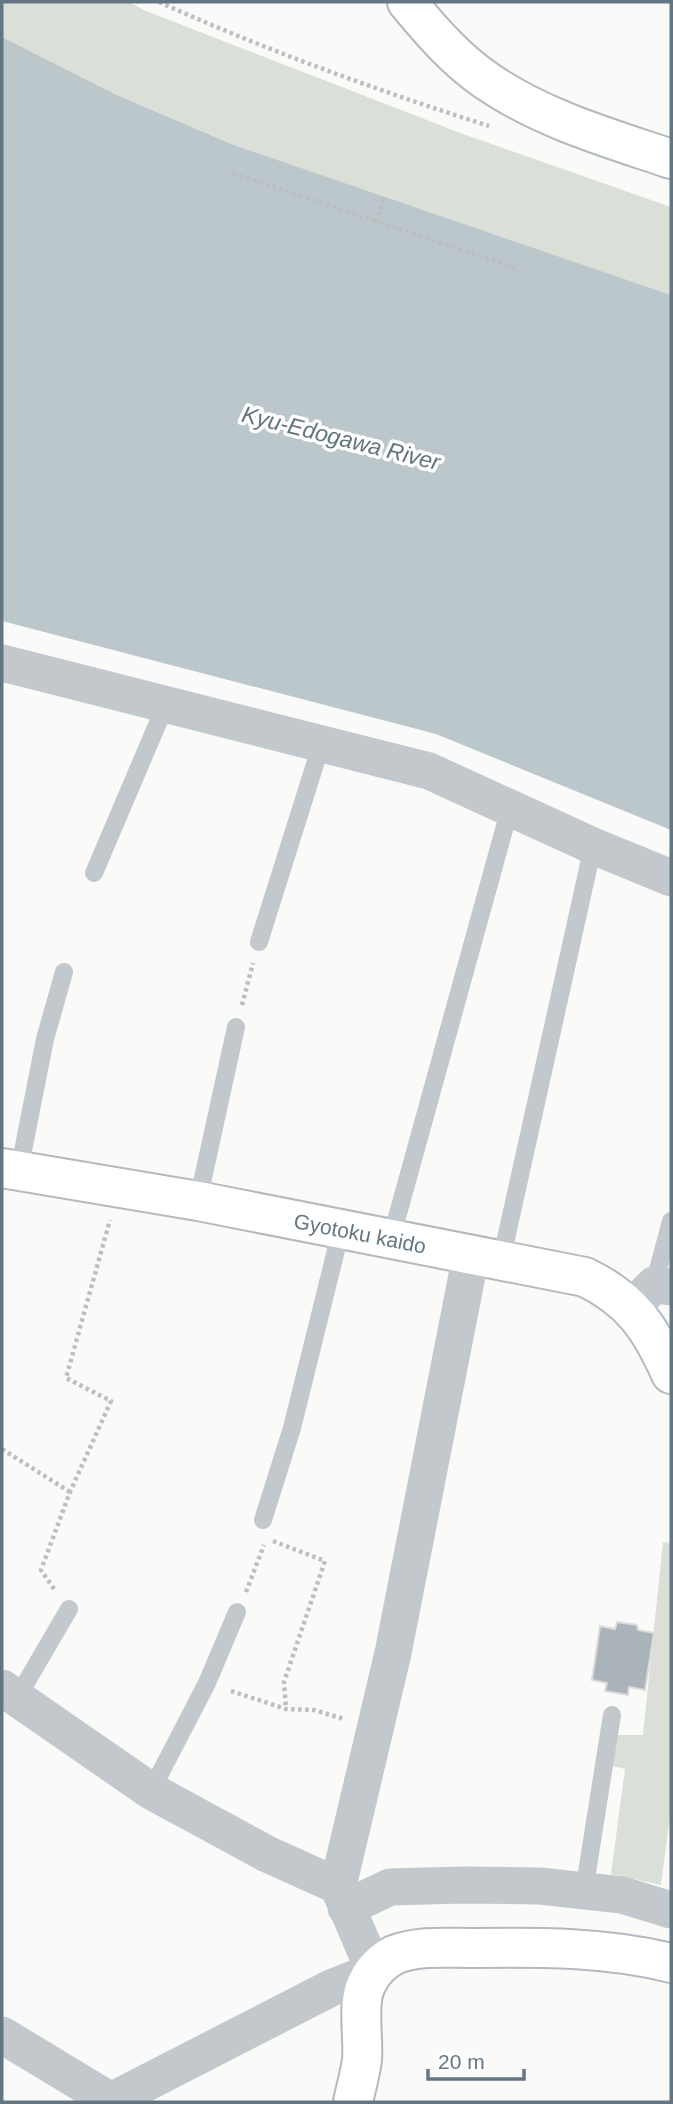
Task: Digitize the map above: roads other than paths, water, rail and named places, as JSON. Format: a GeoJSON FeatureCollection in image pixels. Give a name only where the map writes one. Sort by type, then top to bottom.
{"type":"FeatureCollection","features":[{"type":"Feature","properties":{"kind":"main road"},"geometry":{"type":"LineString","coordinates":[[407,2],[439,40],[485,80],[510,96],[582,128],[671,159]]}},
{"type":"Feature","properties":{"kind":"main road","name":"Gyotoku kaido"},"geometry":{"type":"LineString","coordinates":[[10,1169],[198,1201],[585,1277],[608,1289],[652,1293],[648,1329],[671,1374]]}},
{"type":"Feature","properties":{"kind":"main road"},"geometry":{"type":"LineString","coordinates":[[353,2102],[362,2061],[363,1995],[366,1984],[383,1961],[396,1955],[431,1948],[590,1950],[671,1963]]}},
{"type":"Feature","properties":{"kind":"street"},"geometry":{"type":"LineString","coordinates":[[2,663],[429,771],[593,846],[671,878]]}},
{"type":"Feature","properties":{"kind":"street"},"geometry":{"type":"LineString","coordinates":[[2,2035],[110,2102],[331,1988],[374,1970],[342,1897],[393,1653],[486,1258]]}},
{"type":"Feature","properties":{"kind":"street"},"geometry":{"type":"LineString","coordinates":[[9,1693],[150,1791],[342,1897],[390,1887],[540,1886],[622,1895],[671,1910]]}},
{"type":"Feature","properties":{"kind":"lane"},"geometry":{"type":"LineString","coordinates":[[94,873],[166,704]]}},
{"type":"Feature","properties":{"kind":"lane"},"geometry":{"type":"LineString","coordinates":[[259,942],[322,742]]}},
{"type":"Feature","properties":{"kind":"lane"},"geometry":{"type":"LineString","coordinates":[[391,1239],[510,808]]}},
{"type":"Feature","properties":{"kind":"lane"},"geometry":{"type":"LineString","coordinates":[[486,1258],[593,846]]}},
{"type":"Feature","properties":{"kind":"lane"},"geometry":{"type":"LineString","coordinates":[[10,1169],[64,972]]}},
{"type":"Feature","properties":{"kind":"lane"},"geometry":{"type":"LineString","coordinates":[[198,1201],[236,1027]]}},
{"type":"Feature","properties":{"kind":"lane"},"geometry":{"type":"LineString","coordinates":[[652,1293],[671,1221]]}},
{"type":"Feature","properties":{"kind":"lane"},"geometry":{"type":"LineString","coordinates":[[263,1520],[292,1428],[341,1230]]}},
{"type":"Feature","properties":{"kind":"lane"},"geometry":{"type":"LineString","coordinates":[[9,1693],[69,1609]]}},
{"type":"Feature","properties":{"kind":"lane"},"geometry":{"type":"LineString","coordinates":[[150,1791],[207,1683],[237,1612]]}},
{"type":"Feature","properties":{"kind":"lane"},"geometry":{"type":"LineString","coordinates":[[584,1891],[612,1716]]}},
{"type":"Feature","properties":{"kind":"water","name":"Kyu-Edogawa River"},"geometry":{"type":"Polygon","coordinates":[[[2,37],[117,95],[234,145],[671,295],[671,830],[436,734],[2,621],[2,37]]]}}]}
